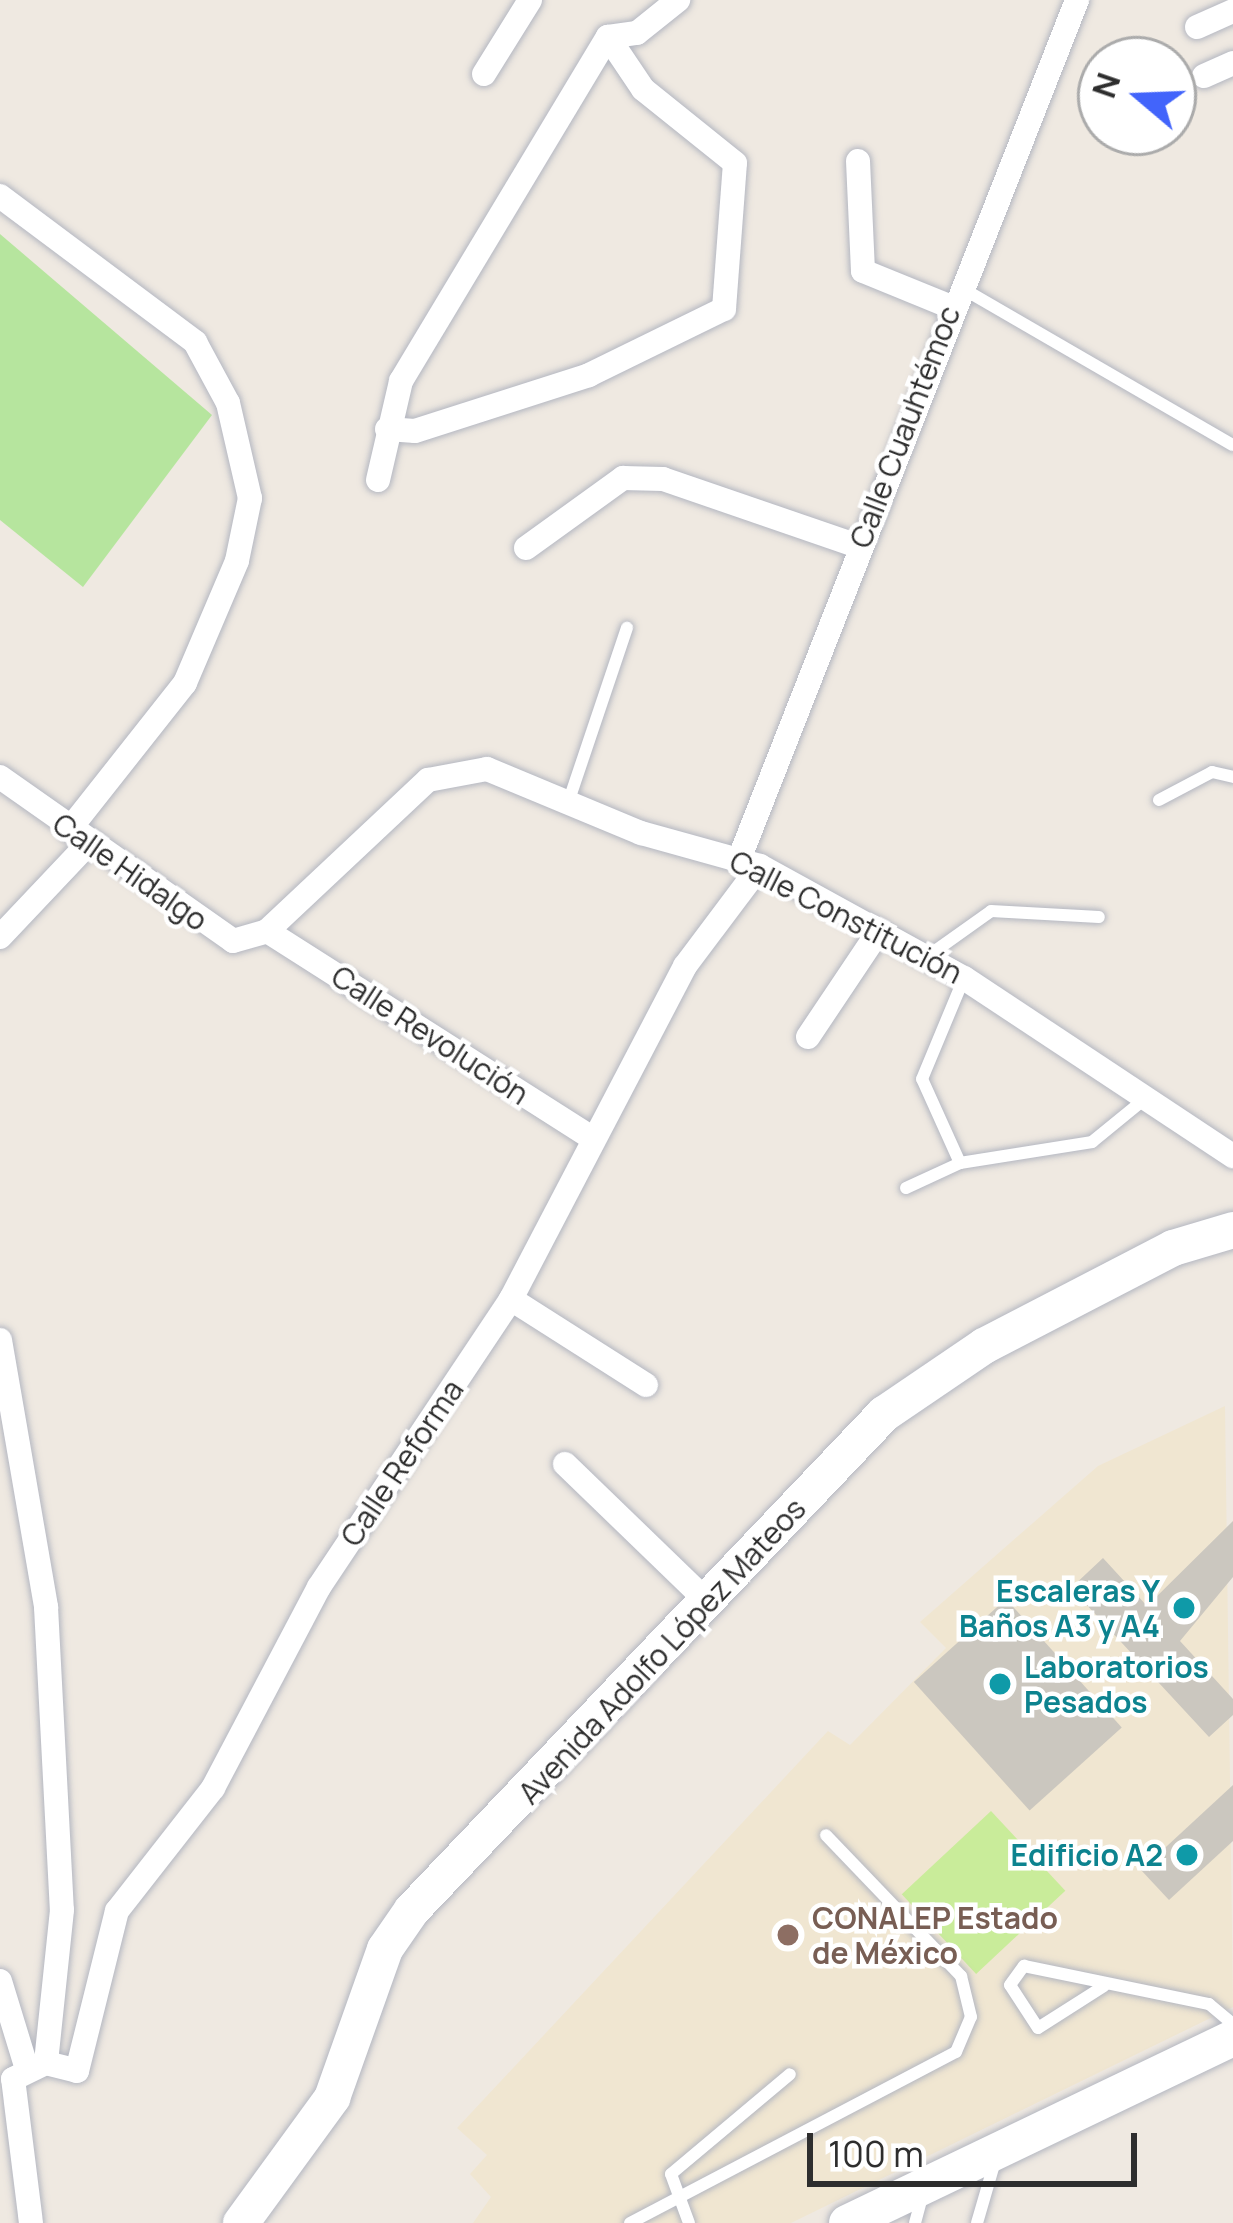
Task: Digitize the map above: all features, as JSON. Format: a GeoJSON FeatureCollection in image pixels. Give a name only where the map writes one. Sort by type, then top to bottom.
{"type":"FeatureCollection","features":[{"type":"Feature","properties":{"kind":"street"},"geometry":{"type":"LineString","coordinates":[[484,74],[530,0]]}},
{"type":"Feature","properties":{"kind":"street"},"geometry":{"type":"LineString","coordinates":[[608,37],[638,33],[678,0]]}},
{"type":"Feature","properties":{"kind":"street","name":"Calle Cuauhtémoc"},"geometry":{"type":"LineString","coordinates":[[750,862],[860,547],[955,297],[1077,0]]}},
{"type":"Feature","properties":{"kind":"street"},"geometry":{"type":"LineString","coordinates":[[1198,27],[1233,11]]}},
{"type":"Feature","properties":{"kind":"street"},"geometry":{"type":"LineString","coordinates":[[387,429],[415,431],[589,375],[724,309],[735,163],[643,89],[608,37]]}},
{"type":"Feature","properties":{"kind":"street"},"geometry":{"type":"LineString","coordinates":[[378,479],[401,381],[608,37]]}},
{"type":"Feature","properties":{"kind":"street"},"geometry":{"type":"LineString","coordinates":[[1204,76],[1233,63]]}},
{"type":"Feature","properties":{"kind":"street"},"geometry":{"type":"LineString","coordinates":[[858,161],[862,271],[955,297]]}},
{"type":"Feature","properties":{"kind":"street"},"geometry":{"type":"LineString","coordinates":[[0,196],[194,342],[227,403],[250,498],[237,561],[185,683],[78,837],[0,938]]}},
{"type":"Feature","properties":{"kind":"street"},"geometry":{"type":"LineString","coordinates":[[526,548],[623,478],[662,479],[860,547]]}},
{"type":"Feature","properties":{"kind":"street","name":"Calle Constitución"},"geometry":{"type":"LineString","coordinates":[[267,931],[428,780],[487,769],[568,802],[750,862],[964,977],[1229,1147]]}},
{"type":"Feature","properties":{"kind":"street","name":"Calle Hidalgo"},"geometry":{"type":"LineString","coordinates":[[0,777],[213,932],[233,941],[267,931]]}},
{"type":"Feature","properties":{"kind":"street","name":"Calle Reforma"},"geometry":{"type":"LineString","coordinates":[[36,2064],[77,2071],[117,1911],[213,1788],[320,1587],[511,1299],[686,966],[750,862]]}},
{"type":"Feature","properties":{"kind":"street","name":"Calle Revolución"},"geometry":{"type":"LineString","coordinates":[[267,931],[593,1139]]}},
{"type":"Feature","properties":{"kind":"street"},"geometry":{"type":"LineString","coordinates":[[808,1037],[878,931]]}},
{"type":"Feature","properties":{"kind":"street","name":"Avenida Adolfo López Mateos"},"geometry":{"type":"LineString","coordinates":[[241,2223],[332,2098],[386,1949],[412,1910],[884,1414],[1005,1335],[1172,1248],[1233,1230]]}},
{"type":"Feature","properties":{"kind":"street"},"geometry":{"type":"LineString","coordinates":[[511,1299],[646,1385]]}},
{"type":"Feature","properties":{"kind":"street"},"geometry":{"type":"LineString","coordinates":[[0,1340],[46,1606],[62,1910],[36,2064],[10,2108],[31,2223]]}},
{"type":"Feature","properties":{"kind":"street"},"geometry":{"type":"LineString","coordinates":[[566,1465],[709,1603]]}},
{"type":"Feature","properties":{"kind":"street"},"geometry":{"type":"LineString","coordinates":[[0,1981],[20,2018],[36,2064]]}},
{"type":"Feature","properties":{"kind":"street"},"geometry":{"type":"LineString","coordinates":[[848,2223],[1233,2038]]}},
{"type":"Feature","properties":{"kind":"lane"},"geometry":{"type":"LineString","coordinates":[[955,297],[1233,445]]}},
{"type":"Feature","properties":{"kind":"lane"},"geometry":{"type":"LineString","coordinates":[[568,802],[627,628]]}},
{"type":"Feature","properties":{"kind":"lane"},"geometry":{"type":"LineString","coordinates":[[1159,800],[1212,772],[1233,777]]}},
{"type":"Feature","properties":{"kind":"lane"},"geometry":{"type":"LineString","coordinates":[[927,957],[991,911],[1099,917]]}},
{"type":"Feature","properties":{"kind":"lane"},"geometry":{"type":"LineString","coordinates":[[960,1162],[922,1079],[964,977]]}},
{"type":"Feature","properties":{"kind":"lane"},"geometry":{"type":"LineString","coordinates":[[906,1188],[960,1162],[1062,1153],[1148,1096]]}},
{"type":"Feature","properties":{"kind":"lane"},"geometry":{"type":"LineString","coordinates":[[630,2223],[956,2052],[963,2035],[961,1976],[826,1835]]}},
{"type":"Feature","properties":{"kind":"lane"},"geometry":{"type":"LineString","coordinates":[[1104,1986],[1038,2029],[1010,1985],[1024,1966],[1209,2005],[1233,2024]]}},
{"type":"Feature","properties":{"kind":"lane"},"geometry":{"type":"LineString","coordinates":[[689,2223],[670,2174],[790,2074]]}},
{"type":"Feature","properties":{"kind":"lane"},"geometry":{"type":"LineString","coordinates":[[977,2223],[997,2151]]}},
{"type":"Feature","properties":{"kind":"lane"},"geometry":{"type":"LineString","coordinates":[[915,2223],[924,2186]]}},
{"type":"Feature","properties":{"kind":"shaded area"},"geometry":{"type":"Polygon","coordinates":[[[1225,1406],[1233,2007],[791,2223],[473,2223],[491,2197],[470,2174],[487,2155],[457,2128],[828,1731],[850,1745],[946,1648],[920,1622],[1098,1466],[1225,1406]]]}},
{"type":"Feature","properties":{"kind":"green space"},"geometry":{"type":"Polygon","coordinates":[[[0,234],[212,415],[83,587],[0,520],[0,234]]]}},
{"type":"Feature","properties":{"kind":"green space"},"geometry":{"type":"Polygon","coordinates":[[[991,1811],[1065,1891],[976,1974],[902,1894],[991,1811]]]}},
{"type":"Feature","properties":{"kind":"building"},"geometry":{"type":"Polygon","coordinates":[[[1233,1521],[1233,1577],[1180,1641],[1233,1699],[1233,1715],[1209,1737],[1071,1588],[1103,1558],[1147,1606],[1233,1521]]]}},
{"type":"Feature","properties":{"kind":"building","name":"Laboratorios Pesados"},"geometry":{"type":"Polygon","coordinates":[[[1006,1599],[1122,1728],[1030,1811],[914,1682],[1006,1599]]]}},
{"type":"Feature","properties":{"kind":"building","name":"Edificio A2"},"geometry":{"type":"Polygon","coordinates":[[[1233,1785],[1233,1841],[1169,1900],[1141,1870],[1233,1785]]]}},
{"type":"Feature","properties":{"kind":"place","name":"Escaleras Y Baños A3 y A4"},"geometry":{"type":"Point","coordinates":[1184,1608]}},
{"type":"Feature","properties":{"kind":"place","name":"Laboratorios Pesados"},"geometry":{"type":"Point","coordinates":[1000,1684]}},
{"type":"Feature","properties":{"kind":"place","name":"Edificio A2"},"geometry":{"type":"Point","coordinates":[1187,1855]}},
{"type":"Feature","properties":{"kind":"place","name":"CONALEP Estado de México"},"geometry":{"type":"Point","coordinates":[788,1935]}}]}
